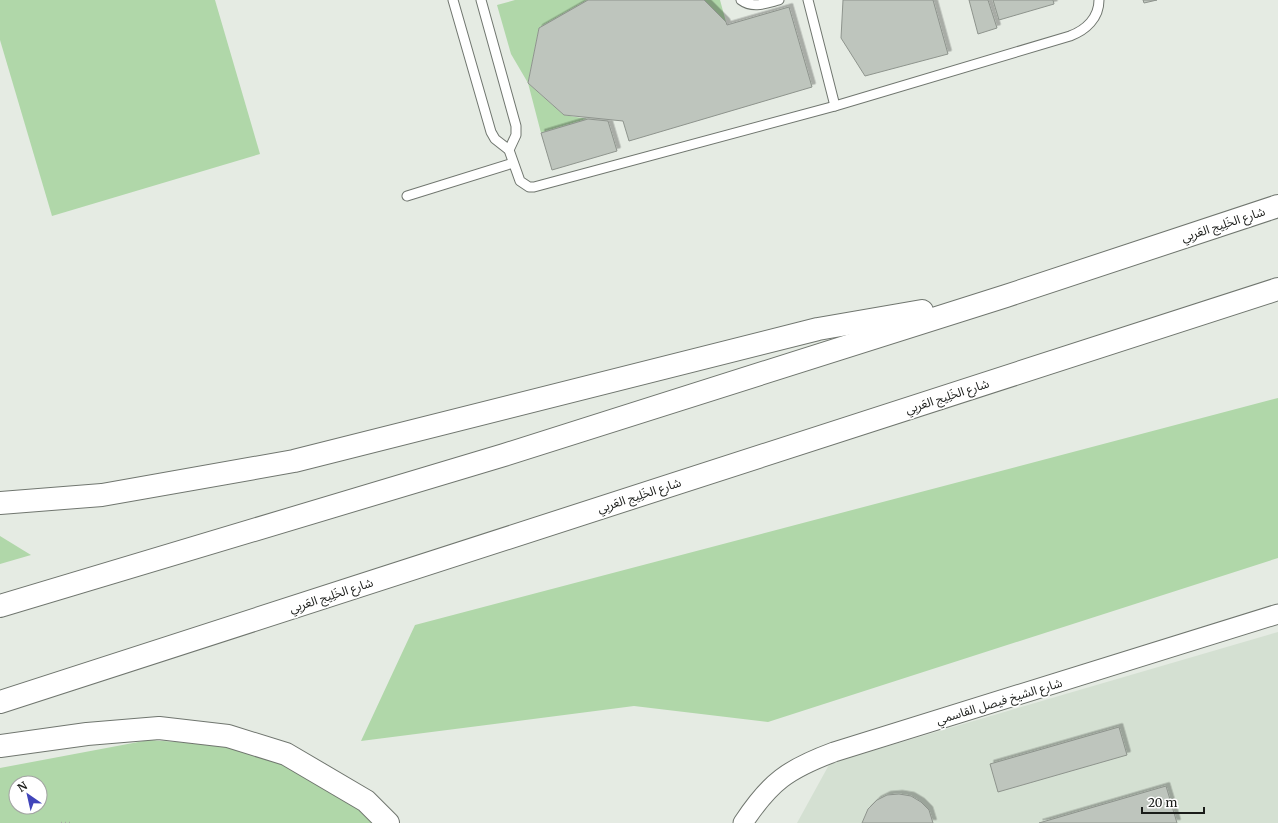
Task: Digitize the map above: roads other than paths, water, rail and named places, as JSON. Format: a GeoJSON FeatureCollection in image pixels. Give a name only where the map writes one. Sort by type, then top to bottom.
{"type":"FeatureCollection","features":[{"type":"Feature","properties":{"kind":"highway","name":"شارع الخَلِيج العَربِي"},"geometry":{"type":"LineString","coordinates":[[0,606],[504,455],[1006,296],[1278,206]]}},
{"type":"Feature","properties":{"kind":"highway","name":"شارع الخَلِيج العَربِي"},"geometry":{"type":"LineString","coordinates":[[0,702],[1278,289]]}},
{"type":"Feature","properties":{"kind":"highway"},"geometry":{"type":"LineString","coordinates":[[0,502],[102,495],[294,461],[818,329],[1006,296]]}},
{"type":"Feature","properties":{"kind":"highway"},"geometry":{"type":"LineString","coordinates":[[0,746],[87,734],[159,728],[228,736],[286,754],[366,801],[388,823]]}},
{"type":"Feature","properties":{"kind":"street","name":"شارع الشيخ فيصل القاسمي"},"geometry":{"type":"LineString","coordinates":[[743,823],[759,799],[781,778],[806,763],[834,752],[1278,614]]}},
{"type":"Feature","properties":{"kind":"lane"},"geometry":{"type":"LineString","coordinates":[[453,0],[491,132],[495,140],[509,150],[520,181],[529,187],[534,187],[835,106],[1079,33],[1092,20],[1099,0]]}},
{"type":"Feature","properties":{"kind":"lane"},"geometry":{"type":"LineString","coordinates":[[481,0],[516,126],[516,134],[509,150]]}},
{"type":"Feature","properties":{"kind":"lane"},"geometry":{"type":"LineString","coordinates":[[741,0],[751,5],[759,5],[779,0]]}},
{"type":"Feature","properties":{"kind":"lane"},"geometry":{"type":"LineString","coordinates":[[808,0],[835,106]]}},
{"type":"Feature","properties":{"kind":"lane"},"geometry":{"type":"LineString","coordinates":[[407,196],[513,163]]}}]}
